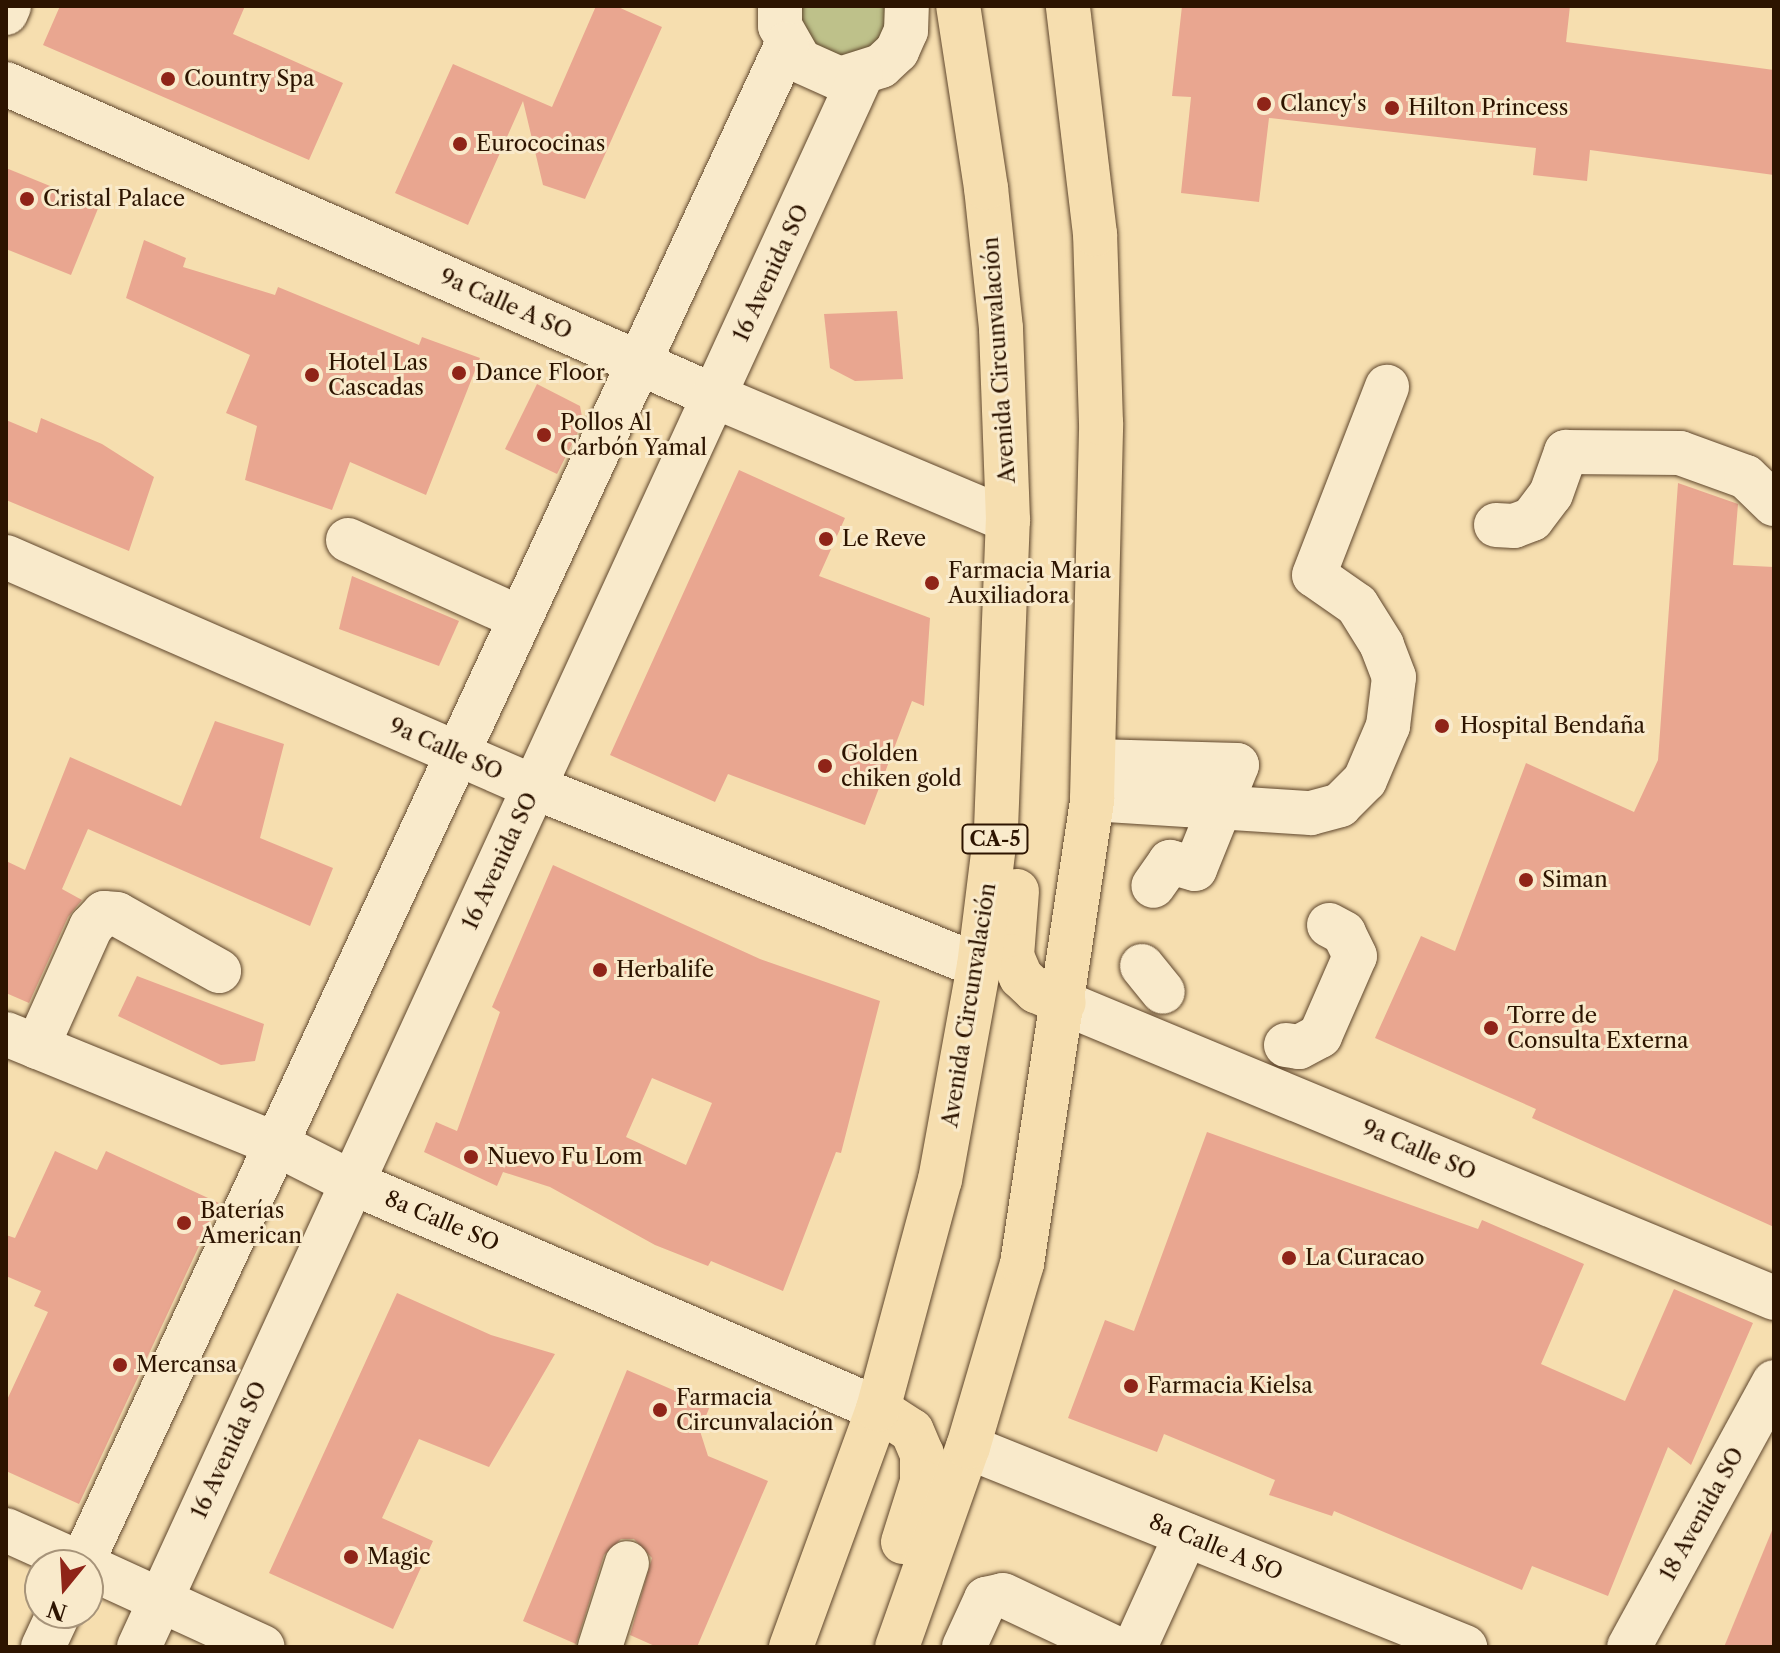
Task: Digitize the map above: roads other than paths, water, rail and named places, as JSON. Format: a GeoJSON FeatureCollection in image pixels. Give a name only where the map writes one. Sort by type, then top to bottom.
{"type":"FeatureCollection","features":[{"type":"Feature","properties":{"kind":"highway","name":"Avenida Circunvalación"},"geometry":{"type":"LineString","coordinates":[[791,1647],[878,1409],[940,1180],[979,966],[996,829],[1008,520],[1001,328],[986,188],[958,6]]}},
{"type":"Feature","properties":{"kind":"highway"},"geometry":{"type":"LineString","coordinates":[[897,1647],[968,1447],[1022,1264],[1064,1003],[1093,780],[1101,423],[1096,250],[1068,6]]}},
{"type":"Feature","properties":{"kind":"highway"},"geometry":{"type":"LineString","coordinates":[[996,829],[1018,881],[1012,956],[1021,977],[1036,991],[1064,1003]]}},
{"type":"Feature","properties":{"kind":"highway"},"geometry":{"type":"LineString","coordinates":[[868,1647],[922,1482],[922,1454],[912,1431],[878,1409]]}},
{"type":"Feature","properties":{"kind":"street"},"geometry":{"type":"LineString","coordinates":[[6,13],[9,6]]}},
{"type":"Feature","properties":{"kind":"street"},"geometry":{"type":"LineString","coordinates":[[783,25],[818,73],[840,79],[861,76],[897,51],[911,7]]}},
{"type":"Feature","properties":{"kind":"street"},"geometry":{"type":"LineString","coordinates":[[91,1549],[639,363],[783,25]]}},
{"type":"Feature","properties":{"kind":"street","name":"16 Avenida SO"},"geometry":{"type":"LineString","coordinates":[[139,1647],[861,76]]}},
{"type":"Feature","properties":{"kind":"street","name":"9a Calle A SO"},"geometry":{"type":"LineString","coordinates":[[6,84],[714,396],[1008,520]]}},
{"type":"Feature","properties":{"kind":"street"},"geometry":{"type":"LineString","coordinates":[[1093,780],[1229,785],[1311,813],[1340,805],[1365,780],[1388,726],[1394,677],[1382,645],[1357,605],[1314,575],[1387,387]]}},
{"type":"Feature","properties":{"kind":"street"},"geometry":{"type":"LineString","coordinates":[[1496,525],[1514,526],[1532,519],[1551,494],[1566,452],[1680,453],[1746,477],[1774,504]]}},
{"type":"Feature","properties":{"kind":"street"},"geometry":{"type":"LineString","coordinates":[[348,540],[520,618]]}},
{"type":"Feature","properties":{"kind":"street","name":"9a Calle SO"},"geometry":{"type":"LineString","coordinates":[[6,557],[534,787],[979,966]]}},
{"type":"Feature","properties":{"kind":"street"},"geometry":{"type":"LineString","coordinates":[[1153,886],[1170,862],[1195,869],[1229,785]]}},
{"type":"Feature","properties":{"kind":"street"},"geometry":{"type":"LineString","coordinates":[[22,1040],[91,927],[104,913],[117,914],[219,971]]}},
{"type":"Feature","properties":{"kind":"street"},"geometry":{"type":"LineString","coordinates":[[1286,1045],[1299,1047],[1320,1036],[1355,956],[1344,933],[1329,925]]}},
{"type":"Feature","properties":{"kind":"street","name":"9a Calle SO"},"geometry":{"type":"LineString","coordinates":[[1064,1003],[1774,1298]]}},
{"type":"Feature","properties":{"kind":"street","name":"8a Calle SO"},"geometry":{"type":"LineString","coordinates":[[22,1040],[276,1144],[353,1183],[878,1409]]}},
{"type":"Feature","properties":{"kind":"street","name":"18 Avenida SO"},"geometry":{"type":"LineString","coordinates":[[1629,1647],[1774,1382]]}},
{"type":"Feature","properties":{"kind":"street","name":"8a Calle A SO"},"geometry":{"type":"LineString","coordinates":[[968,1447],[1465,1647]]}},
{"type":"Feature","properties":{"kind":"street"},"geometry":{"type":"LineString","coordinates":[[6,1530],[48,1549]]}},
{"type":"Feature","properties":{"kind":"street"},"geometry":{"type":"LineString","coordinates":[[1135,1647],[1186,1535]]}},
{"type":"Feature","properties":{"kind":"street"},"geometry":{"type":"LineString","coordinates":[[600,1647],[627,1563]]}},
{"type":"Feature","properties":{"kind":"street"},"geometry":{"type":"LineString","coordinates":[[104,1574],[263,1647]]}},
{"type":"Feature","properties":{"kind":"street"},"geometry":{"type":"LineString","coordinates":[[964,1647],[986,1599],[1003,1595],[1113,1647]]}},
{"type":"Feature","properties":{"kind":"place","name":"Country Spa"},"geometry":{"type":"Point","coordinates":[168,79]}},
{"type":"Feature","properties":{"kind":"place","name":"Clancy's"},"geometry":{"type":"Point","coordinates":[1264,104]}},
{"type":"Feature","properties":{"kind":"place","name":"Hilton Princess"},"geometry":{"type":"Point","coordinates":[1392,108]}},
{"type":"Feature","properties":{"kind":"place","name":"Eurococinas"},"geometry":{"type":"Point","coordinates":[460,144]}},
{"type":"Feature","properties":{"kind":"place","name":"Cristal Palace"},"geometry":{"type":"Point","coordinates":[27,199]}},
{"type":"Feature","properties":{"kind":"place","name":"Dance Floor"},"geometry":{"type":"Point","coordinates":[459,373]}},
{"type":"Feature","properties":{"kind":"place","name":"Hotel Las Cascadas"},"geometry":{"type":"Point","coordinates":[312,375]}},
{"type":"Feature","properties":{"kind":"place","name":"Pollos Al Carbón Yamal"},"geometry":{"type":"Point","coordinates":[544,435]}},
{"type":"Feature","properties":{"kind":"place","name":"Le Reve"},"geometry":{"type":"Point","coordinates":[826,539]}},
{"type":"Feature","properties":{"kind":"place","name":"Farmacia Maria Auxiliadora"},"geometry":{"type":"Point","coordinates":[932,583]}},
{"type":"Feature","properties":{"kind":"place","name":"Hospital Bendaña"},"geometry":{"type":"Point","coordinates":[1442,726]}},
{"type":"Feature","properties":{"kind":"place","name":"Golden chiken gold"},"geometry":{"type":"Point","coordinates":[825,766]}},
{"type":"Feature","properties":{"kind":"place","name":"Siman"},"geometry":{"type":"Point","coordinates":[1526,880]}},
{"type":"Feature","properties":{"kind":"place","name":"Herbalife"},"geometry":{"type":"Point","coordinates":[600,970]}},
{"type":"Feature","properties":{"kind":"place","name":"Torre de Consulta Externa"},"geometry":{"type":"Point","coordinates":[1491,1028]}},
{"type":"Feature","properties":{"kind":"place","name":"Nuevo Fu Lom"},"geometry":{"type":"Point","coordinates":[471,1157]}},
{"type":"Feature","properties":{"kind":"place","name":"Baterías American"},"geometry":{"type":"Point","coordinates":[184,1223]}},
{"type":"Feature","properties":{"kind":"place","name":"La Curacao"},"geometry":{"type":"Point","coordinates":[1289,1258]}},
{"type":"Feature","properties":{"kind":"place","name":"Mercansa"},"geometry":{"type":"Point","coordinates":[120,1365]}},
{"type":"Feature","properties":{"kind":"place","name":"Farmacia Kielsa"},"geometry":{"type":"Point","coordinates":[1131,1386]}},
{"type":"Feature","properties":{"kind":"place","name":"Farmacia Circunvalación"},"geometry":{"type":"Point","coordinates":[660,1410]}},
{"type":"Feature","properties":{"kind":"place","name":"Magic"},"geometry":{"type":"Point","coordinates":[351,1557]}}]}
